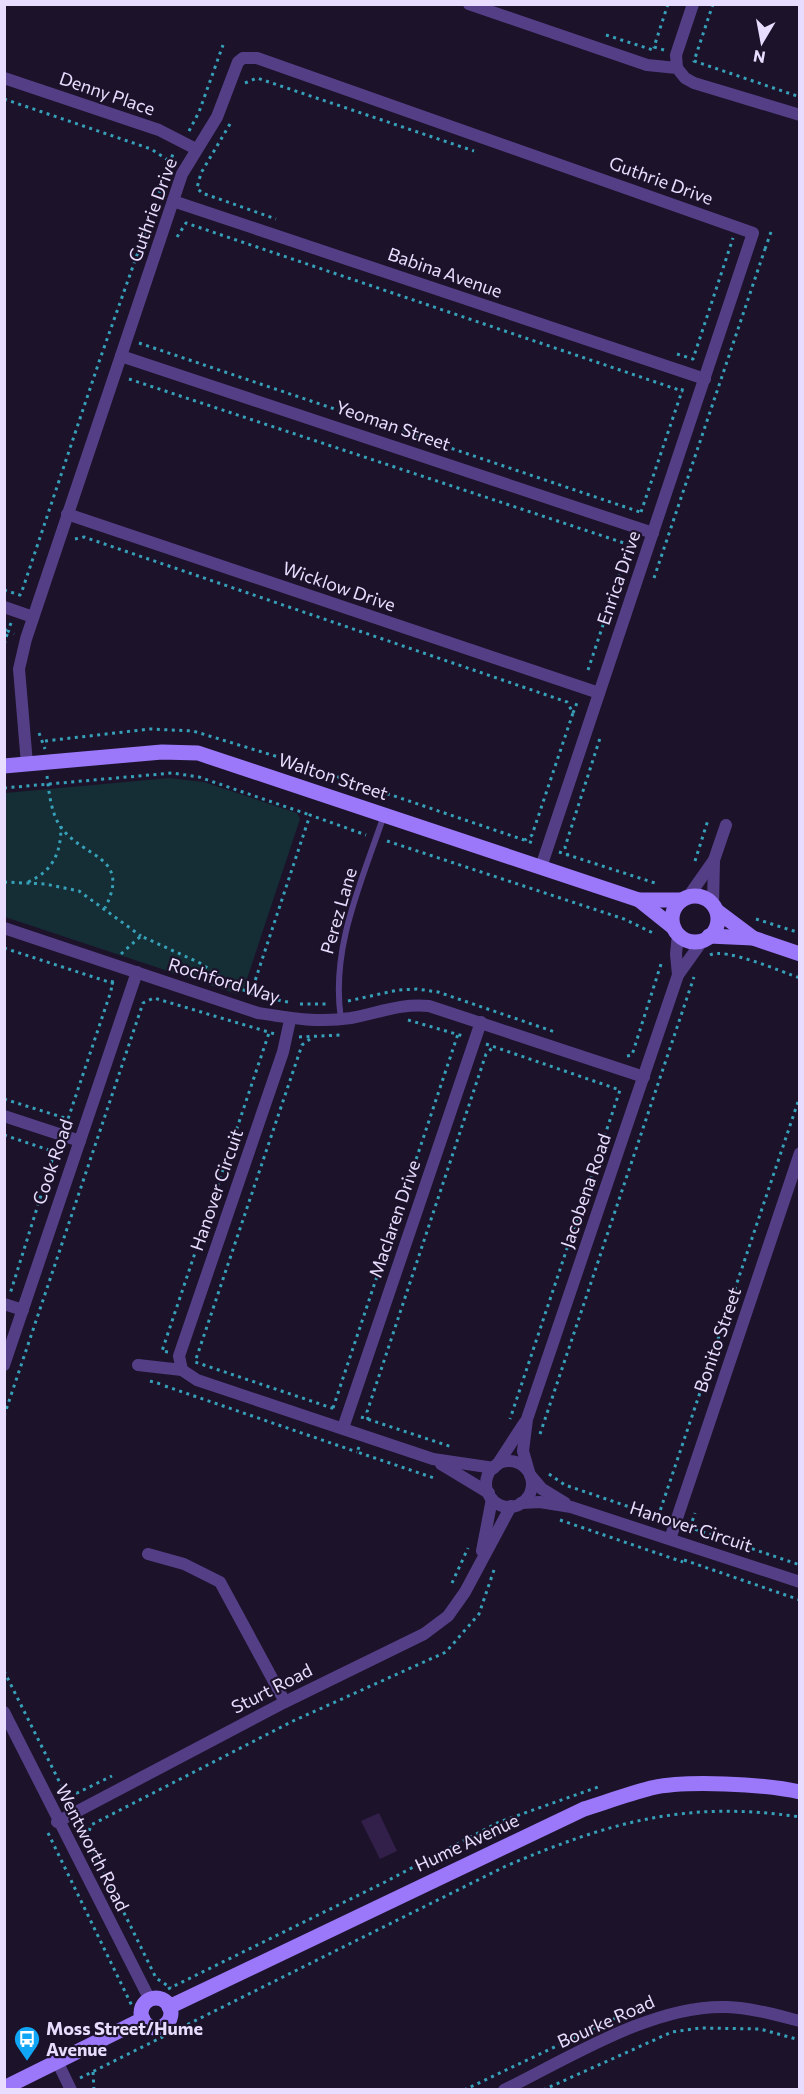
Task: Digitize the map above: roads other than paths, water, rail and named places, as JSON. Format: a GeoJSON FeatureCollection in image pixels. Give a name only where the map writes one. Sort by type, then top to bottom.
{"type":"FeatureCollection","features":[{"type":"Feature","properties":{"kind":"street"},"geometry":{"type":"LineString","coordinates":[[469,4],[648,65],[677,68]]}},
{"type":"Feature","properties":{"kind":"street"},"geometry":{"type":"LineString","coordinates":[[693,4],[676,55],[677,68],[685,78],[694,83],[800,116]]}},
{"type":"Feature","properties":{"kind":"street","name":"Guthrie Drive"},"geometry":{"type":"LineString","coordinates":[[27,764],[19,669],[33,616],[182,174],[217,117],[238,62],[243,58],[257,58],[753,233],[731,302]]}},
{"type":"Feature","properties":{"kind":"street","name":"Denny Place"},"geometry":{"type":"LineString","coordinates":[[4,78],[159,130],[196,148]]}},
{"type":"Feature","properties":{"kind":"street","name":"Babina Avenue"},"geometry":{"type":"LineString","coordinates":[[173,201],[705,379]]}},
{"type":"Feature","properties":{"kind":"street","name":"Enrica Drive"},"geometry":{"type":"LineString","coordinates":[[541,867],[731,302]]}},
{"type":"Feature","properties":{"kind":"street","name":"Yeoman Street"},"geometry":{"type":"LineString","coordinates":[[121,356],[653,533]]}},
{"type":"Feature","properties":{"kind":"street","name":"Wicklow Drive"},"geometry":{"type":"LineString","coordinates":[[68,514],[599,693]]}},
{"type":"Feature","properties":{"kind":"street"},"geometry":{"type":"LineString","coordinates":[[4,607],[33,616]]}},
{"type":"Feature","properties":{"kind":"street","name":"Walton Street"},"geometry":{"type":"LineString","coordinates":[[4,766],[162,752],[198,753],[639,900],[685,898]]}},
{"type":"Feature","properties":{"kind":"street"},"geometry":{"type":"LineString","coordinates":[[726,825],[714,860],[672,916],[676,931],[690,941],[706,938],[753,938],[800,954]]}},
{"type":"Feature","properties":{"kind":"street"},"geometry":{"type":"LineString","coordinates":[[706,938],[717,925],[714,860]]}},
{"type":"Feature","properties":{"kind":"street"},"geometry":{"type":"LineString","coordinates":[[685,898],[702,897],[753,938]]}},
{"type":"Feature","properties":{"kind":"street","name":"Walton Street"},"geometry":{"type":"LineString","coordinates":[[639,900],[676,931]]}},
{"type":"Feature","properties":{"kind":"street","name":"Rochford Way"},"geometry":{"type":"LineString","coordinates":[[4,928],[258,1012],[290,1020],[341,1019],[416,1005],[441,1009],[644,1077]]}},
{"type":"Feature","properties":{"kind":"street","name":"Jacobena Road"},"geometry":{"type":"LineString","coordinates":[[676,931],[678,975]]}},
{"type":"Feature","properties":{"kind":"street","name":"Jacobena Road"},"geometry":{"type":"LineString","coordinates":[[530,1474],[523,1451],[527,1419],[678,975],[706,938]]}},
{"type":"Feature","properties":{"kind":"street","name":"Cook Road"},"geometry":{"type":"LineString","coordinates":[[4,1365],[136,972]]}},
{"type":"Feature","properties":{"kind":"street","name":"Hanover Circuit"},"geometry":{"type":"LineString","coordinates":[[182,1370],[179,1356],[287,1036],[290,1020]]}},
{"type":"Feature","properties":{"kind":"street","name":"Maclaren Drive"},"geometry":{"type":"LineString","coordinates":[[343,1428],[481,1022]]}},
{"type":"Feature","properties":{"kind":"street"},"geometry":{"type":"LineString","coordinates":[[4,1116],[80,1141]]}},
{"type":"Feature","properties":{"kind":"street","name":"Bonito Street"},"geometry":{"type":"LineString","coordinates":[[670,1539],[800,1153]]}},
{"type":"Feature","properties":{"kind":"street"},"geometry":{"type":"LineString","coordinates":[[4,1304],[23,1310]]}},
{"type":"Feature","properties":{"kind":"street"},"geometry":{"type":"LineString","coordinates":[[138,1365],[182,1370],[196,1380],[433,1459],[495,1466],[516,1462],[542,1489],[571,1507]]}},
{"type":"Feature","properties":{"kind":"street","name":"Jacobena Road"},"geometry":{"type":"LineString","coordinates":[[495,1466],[527,1419]]}},
{"type":"Feature","properties":{"kind":"street"},"geometry":{"type":"LineString","coordinates":[[433,1459],[504,1506],[540,1502],[571,1507]]}},
{"type":"Feature","properties":{"kind":"street"},"geometry":{"type":"LineString","coordinates":[[491,1496],[487,1480],[495,1466]]}},
{"type":"Feature","properties":{"kind":"street"},"geometry":{"type":"LineString","coordinates":[[516,1505],[531,1490],[530,1474]]}},
{"type":"Feature","properties":{"kind":"street","name":"Sturt Road"},"geometry":{"type":"LineString","coordinates":[[479,1564],[491,1496]]}},
{"type":"Feature","properties":{"kind":"street","name":"Sturt Road"},"geometry":{"type":"LineString","coordinates":[[57,1822],[285,1702],[424,1634],[448,1616],[465,1592],[479,1564],[516,1505]]}},
{"type":"Feature","properties":{"kind":"street","name":"Hanover Circuit"},"geometry":{"type":"LineString","coordinates":[[571,1507],[800,1582]]}},
{"type":"Feature","properties":{"kind":"street"},"geometry":{"type":"LineString","coordinates":[[148,1554],[184,1564],[220,1582],[285,1702]]}},
{"type":"Feature","properties":{"kind":"street","name":"Wentworth Road"},"geometry":{"type":"LineString","coordinates":[[4,1712],[57,1822],[149,1998]]}},
{"type":"Feature","properties":{"kind":"street","name":"Hume Avenue"},"geometry":{"type":"LineString","coordinates":[[169,2007],[584,1809],[653,1788],[722,1784],[784,1788],[800,1792]]}},
{"type":"Feature","properties":{"kind":"street"},"geometry":{"type":"LineString","coordinates":[[149,1998],[160,1999],[169,2007],[170,2018],[162,2026],[151,2027],[143,2019],[142,2008],[149,1998]]}},
{"type":"Feature","properties":{"kind":"street","name":"Bourke Road"},"geometry":{"type":"LineString","coordinates":[[504,2090],[664,2015],[695,2008],[726,2007],[756,2010],[800,2021]]}},
{"type":"Feature","properties":{"kind":"street"},"geometry":{"type":"LineString","coordinates":[[4,2088],[143,2019]]}},
{"type":"Feature","properties":{"kind":"street"},"geometry":{"type":"LineString","coordinates":[[57,2061],[70,2087]]}},
{"type":"Feature","properties":{"kind":"lane","name":"Perez Lane"},"geometry":{"type":"LineString","coordinates":[[341,1019],[338,1002],[338,970],[343,940],[385,814]]}},
{"type":"Feature","properties":{"kind":"place","name":"Moss Street/Hume Avenue"},"geometry":{"type":"Point","coordinates":[27,2062]}}]}
